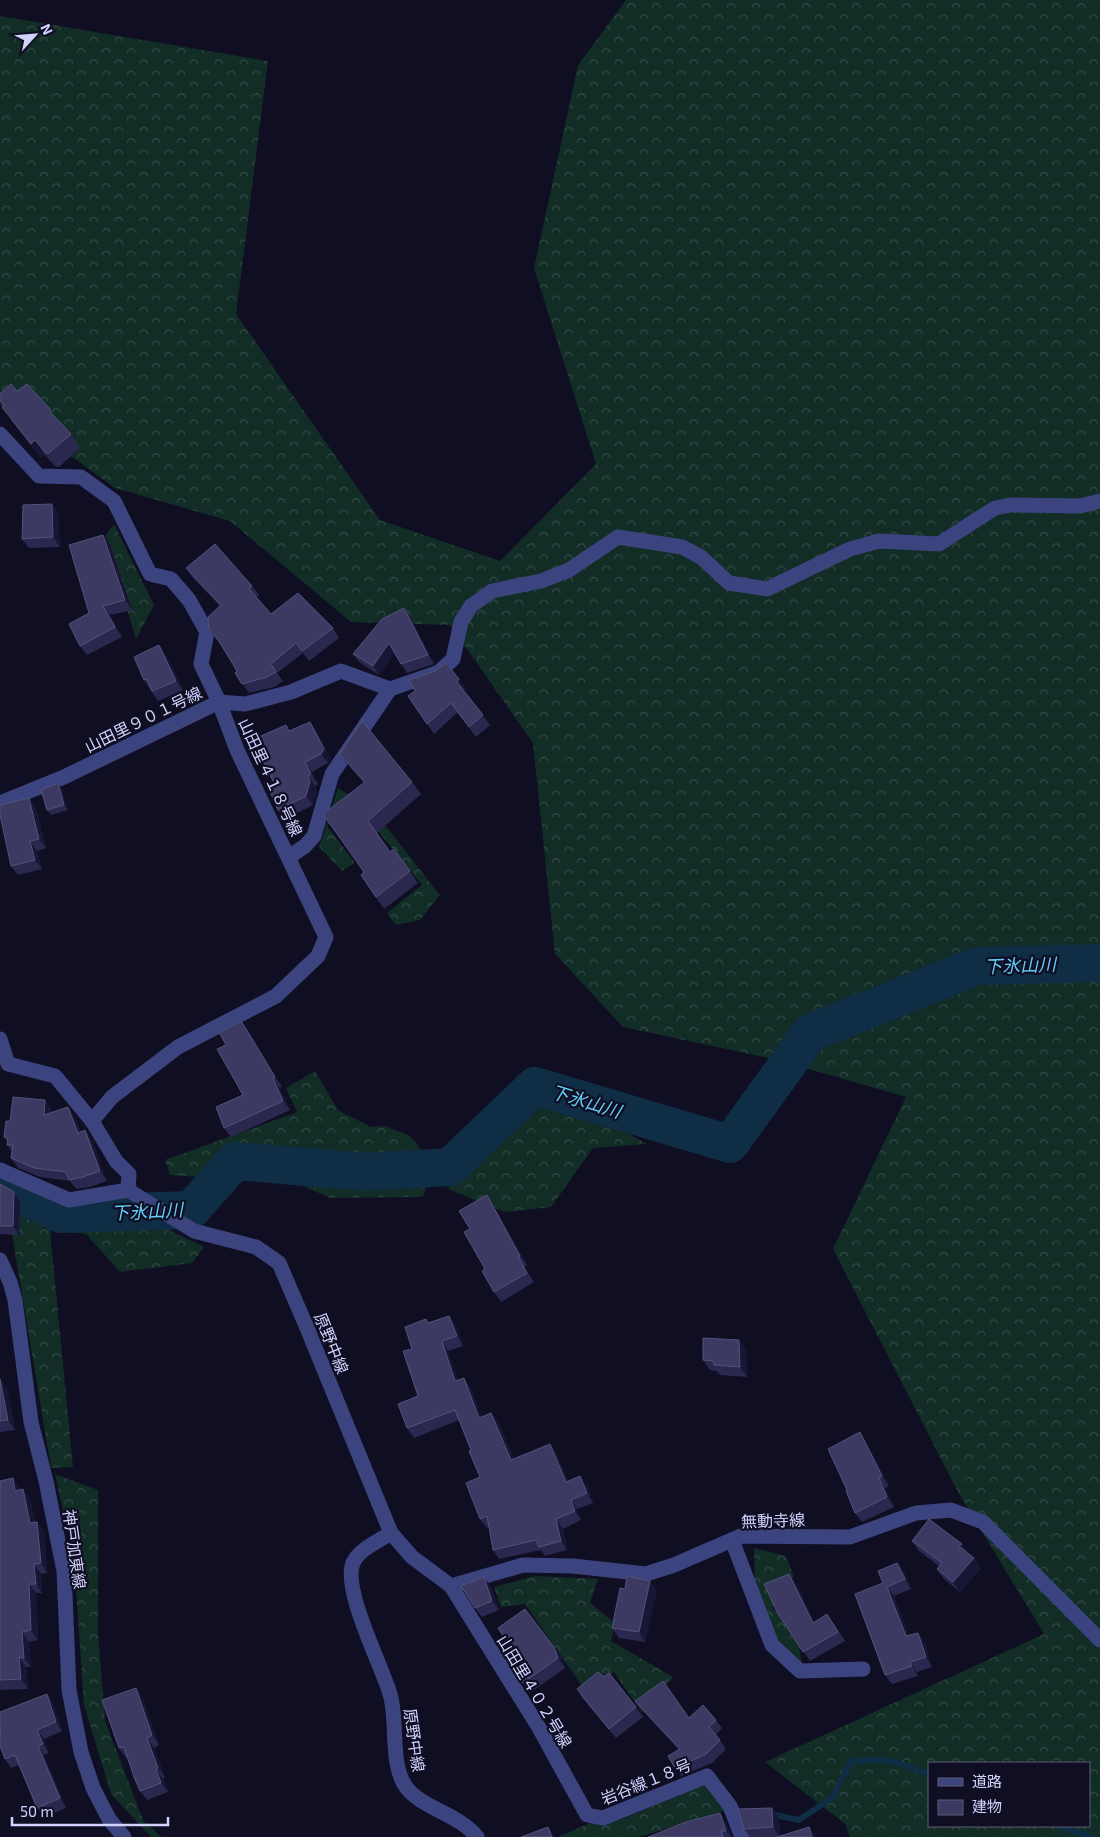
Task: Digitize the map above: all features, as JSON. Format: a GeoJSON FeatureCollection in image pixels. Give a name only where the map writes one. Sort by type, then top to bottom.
{"type":"FeatureCollection","features":[{"type":"Feature","properties":{"kind":"street","name":"山田里４１８号線"},"geometry":{"type":"LineString","coordinates":[[0,434],[39,476],[81,477],[114,501],[150,574],[171,579],[189,600],[207,632],[201,664],[219,702],[237,750],[326,937],[318,956],[276,996],[178,1047],[112,1097],[92,1121]]}},
{"type":"Feature","properties":{"kind":"street"},"geometry":{"type":"LineString","coordinates":[[289,857],[305,846],[314,836],[332,774],[390,689],[439,672],[453,659],[461,622],[471,606],[492,590],[541,581],[569,570],[618,537],[682,547],[702,556],[729,583],[767,589],[850,549],[879,541],[939,544],[995,508],[1011,505],[1080,506],[1100,501]]}},
{"type":"Feature","properties":{"kind":"street","name":"山田里９０１号線"},"geometry":{"type":"LineString","coordinates":[[0,803],[64,777],[219,702],[245,704],[291,692],[341,671],[390,689]]}},
{"type":"Feature","properties":{"kind":"street"},"geometry":{"type":"LineString","coordinates":[[0,1039],[8,1064],[55,1076],[92,1121],[116,1161],[129,1174],[129,1190],[69,1200],[0,1170]]}},
{"type":"Feature","properties":{"kind":"street","name":"原野中線"},"geometry":{"type":"LineString","coordinates":[[129,1190],[194,1231],[256,1247],[279,1263],[308,1328],[392,1533],[359,1554],[352,1564],[351,1579],[360,1613],[391,1695],[398,1763],[404,1784],[414,1795],[460,1822],[477,1837]]}},
{"type":"Feature","properties":{"kind":"street","name":"神戸加東線"},"geometry":{"type":"LineString","coordinates":[[0,1260],[10,1282],[15,1300],[31,1422],[46,1481],[64,1571],[69,1690],[81,1752],[93,1788],[109,1819],[124,1837]]}},
{"type":"Feature","properties":{"kind":"street","name":"無動寺線"},"geometry":{"type":"LineString","coordinates":[[451,1586],[523,1565],[573,1566],[646,1574],[674,1565],[741,1536],[850,1537],[916,1513],[951,1510],[983,1522],[1100,1640]]}},
{"type":"Feature","properties":{"kind":"street"},"geometry":{"type":"LineString","coordinates":[[392,1533],[412,1557],[451,1586]]}},
{"type":"Feature","properties":{"kind":"street"},"geometry":{"type":"LineString","coordinates":[[732,1540],[772,1646],[800,1671],[863,1669]]}},
{"type":"Feature","properties":{"kind":"street","name":"山田里４０２号線"},"geometry":{"type":"LineString","coordinates":[[451,1586],[538,1726],[587,1815]]}},
{"type":"Feature","properties":{"kind":"street","name":"岩谷線１８号"},"geometry":{"type":"LineString","coordinates":[[587,1815],[603,1818],[707,1776],[730,1806],[741,1833]]}},
{"type":"Feature","properties":{"kind":"green space"},"geometry":{"type":"Polygon","coordinates":[[[626,0],[1100,0],[1100,1837],[850,1837],[845,1824],[765,1762],[1044,1634],[958,1492],[833,1249],[906,1097],[774,1059],[623,1027],[555,954],[533,743],[450,625],[351,622],[230,521],[115,488],[0,405],[0,16],[268,61],[236,314],[380,520],[500,561],[596,464],[534,268],[578,65],[626,0]]]}},
{"type":"Feature","properties":{"kind":"green space"},"geometry":{"type":"Polygon","coordinates":[[[114,524],[154,605],[136,639],[122,593],[101,542],[114,524]]]}},
{"type":"Feature","properties":{"kind":"green space"},"geometry":{"type":"Polygon","coordinates":[[[338,788],[374,811],[440,895],[420,920],[396,925],[387,913],[422,885],[356,804],[327,826],[355,863],[342,871],[319,847],[338,788]]]}},
{"type":"Feature","properties":{"kind":"green space"},"geometry":{"type":"Polygon","coordinates":[[[315,1071],[338,1110],[371,1127],[386,1126],[410,1136],[433,1164],[423,1197],[330,1198],[299,1184],[170,1175],[165,1160],[297,1112],[286,1088],[315,1071]]]}},
{"type":"Feature","properties":{"kind":"green space"},"geometry":{"type":"Polygon","coordinates":[[[528,1078],[647,1144],[593,1148],[551,1207],[505,1212],[448,1189],[477,1128],[528,1078]]]}},
{"type":"Feature","properties":{"kind":"green space"},"geometry":{"type":"Polygon","coordinates":[[[6,1198],[91,1207],[146,1219],[204,1247],[192,1263],[120,1272],[86,1234],[50,1230],[73,1467],[51,1468],[6,1198]]]}},
{"type":"Feature","properties":{"kind":"green space"},"geometry":{"type":"Polygon","coordinates":[[[55,1474],[98,1490],[98,1631],[105,1721],[144,1822],[162,1837],[151,1837],[111,1794],[84,1705],[74,1559],[55,1474]]]}},
{"type":"Feature","properties":{"kind":"green space"},"geometry":{"type":"Polygon","coordinates":[[[754,1548],[786,1556],[794,1577],[772,1608],[805,1633],[798,1639],[802,1665],[779,1646],[755,1592],[754,1548]]]}},
{"type":"Feature","properties":{"kind":"green space"},"geometry":{"type":"Polygon","coordinates":[[[535,1576],[598,1579],[590,1603],[615,1623],[611,1641],[673,1677],[642,1713],[614,1672],[587,1693],[525,1604],[501,1607],[494,1587],[535,1576]]]}},
{"type":"Feature","properties":{"kind":"green space"},"geometry":{"type":"Polygon","coordinates":[[[705,1784],[727,1810],[639,1837],[559,1836],[591,1823],[620,1820],[705,1784]]]}},
{"type":"Feature","properties":{"kind":"building"},"geometry":{"type":"Polygon","coordinates":[[[11,384],[17,391],[27,384],[71,434],[49,453],[46,453],[35,440],[31,444],[2,407],[4,405],[0,400],[0,394],[11,384]]]}},
{"type":"Feature","properties":{"kind":"building"},"geometry":{"type":"Polygon","coordinates":[[[52,504],[53,537],[22,539],[23,505],[52,504]]]}},
{"type":"Feature","properties":{"kind":"building"},"geometry":{"type":"Polygon","coordinates":[[[103,535],[125,600],[103,606],[115,627],[80,646],[69,624],[89,613],[69,545],[103,535]]]}},
{"type":"Feature","properties":{"kind":"building"},"geometry":{"type":"Polygon","coordinates":[[[215,544],[252,586],[249,589],[271,614],[298,593],[333,628],[302,651],[296,643],[271,664],[276,672],[267,677],[242,684],[235,673],[237,671],[217,638],[209,629],[208,617],[221,605],[186,568],[215,544]]]}},
{"type":"Feature","properties":{"kind":"building"},"geometry":{"type":"Polygon","coordinates":[[[404,608],[428,655],[401,664],[389,643],[373,666],[353,654],[382,619],[404,608]]]}},
{"type":"Feature","properties":{"kind":"building"},"geometry":{"type":"Polygon","coordinates":[[[159,645],[176,681],[152,691],[147,679],[144,680],[134,657],[159,645]]]}},
{"type":"Feature","properties":{"kind":"building"},"geometry":{"type":"Polygon","coordinates":[[[446,663],[459,679],[457,682],[483,715],[469,727],[451,703],[427,724],[408,696],[415,691],[409,680],[435,671],[446,663]]]}},
{"type":"Feature","properties":{"kind":"building"},"geometry":{"type":"Polygon","coordinates":[[[362,721],[412,782],[368,821],[390,852],[394,849],[410,871],[376,897],[361,875],[364,872],[323,814],[365,782],[340,754],[362,721]]]}},
{"type":"Feature","properties":{"kind":"building"},"geometry":{"type":"Polygon","coordinates":[[[310,722],[324,749],[321,754],[305,762],[311,774],[308,776],[310,782],[306,796],[278,810],[268,787],[274,783],[252,740],[286,725],[289,731],[310,722]]]}},
{"type":"Feature","properties":{"kind":"building"},"geometry":{"type":"Polygon","coordinates":[[[58,783],[64,805],[47,810],[41,790],[58,783]]]}},
{"type":"Feature","properties":{"kind":"building"},"geometry":{"type":"Polygon","coordinates":[[[29,798],[39,839],[30,841],[35,860],[11,866],[0,815],[0,805],[29,798]]]}},
{"type":"Feature","properties":{"kind":"building"},"geometry":{"type":"Polygon","coordinates":[[[241,1021],[275,1077],[273,1078],[283,1101],[224,1128],[216,1107],[243,1095],[217,1049],[226,1045],[219,1032],[241,1021]]]}},
{"type":"Feature","properties":{"kind":"building"},"geometry":{"type":"Polygon","coordinates":[[[13,1097],[45,1100],[44,1115],[68,1107],[78,1133],[85,1130],[100,1171],[69,1180],[66,1172],[34,1168],[11,1158],[13,1145],[7,1145],[8,1138],[4,1137],[6,1121],[10,1121],[13,1097]]]}},
{"type":"Feature","properties":{"kind":"building"},"geometry":{"type":"Polygon","coordinates":[[[0,1184],[14,1192],[13,1226],[0,1226],[0,1184]]]}},
{"type":"Feature","properties":{"kind":"building"},"geometry":{"type":"Polygon","coordinates":[[[487,1195],[520,1256],[518,1257],[527,1273],[494,1292],[482,1271],[485,1269],[464,1232],[470,1229],[459,1211],[487,1195]]]}},
{"type":"Feature","properties":{"kind":"building"},"geometry":{"type":"Polygon","coordinates":[[[449,1316],[457,1336],[442,1341],[455,1381],[464,1378],[479,1418],[491,1413],[511,1460],[550,1444],[566,1482],[580,1476],[587,1493],[571,1500],[575,1511],[556,1519],[561,1541],[539,1547],[536,1540],[493,1550],[487,1516],[480,1519],[466,1483],[480,1477],[455,1410],[407,1428],[398,1404],[418,1396],[403,1351],[412,1349],[405,1327],[426,1319],[428,1323],[449,1316]]]}},
{"type":"Feature","properties":{"kind":"building"},"geometry":{"type":"Polygon","coordinates":[[[703,1338],[739,1340],[740,1367],[714,1365],[713,1361],[703,1360],[703,1338]]]}},
{"type":"Feature","properties":{"kind":"building"},"geometry":{"type":"Polygon","coordinates":[[[0,1379],[8,1420],[0,1421],[0,1379]]]}},
{"type":"Feature","properties":{"kind":"building"},"geometry":{"type":"Polygon","coordinates":[[[860,1432],[882,1476],[879,1478],[887,1497],[855,1513],[847,1490],[828,1449],[860,1432]]]}},
{"type":"Feature","properties":{"kind":"building"},"geometry":{"type":"Polygon","coordinates":[[[13,1478],[15,1491],[23,1489],[30,1523],[37,1522],[41,1563],[34,1564],[36,1584],[29,1584],[31,1630],[22,1632],[24,1658],[19,1657],[21,1679],[0,1680],[0,1481],[13,1478]]]}},
{"type":"Feature","properties":{"kind":"building"},"geometry":{"type":"Polygon","coordinates":[[[929,1519],[962,1544],[959,1546],[974,1558],[953,1582],[937,1569],[942,1563],[912,1541],[929,1519]]]}},
{"type":"Feature","properties":{"kind":"building"},"geometry":{"type":"Polygon","coordinates":[[[897,1563],[905,1579],[887,1587],[906,1636],[918,1633],[926,1657],[910,1662],[912,1666],[885,1675],[855,1594],[883,1583],[878,1571],[897,1563]]]}},
{"type":"Feature","properties":{"kind":"building"},"geometry":{"type":"Polygon","coordinates":[[[789,1574],[813,1623],[827,1614],[838,1632],[803,1652],[777,1612],[764,1584],[789,1574]]]}},
{"type":"Feature","properties":{"kind":"building"},"geometry":{"type":"Polygon","coordinates":[[[627,1576],[650,1581],[639,1632],[612,1628],[620,1588],[625,1589],[627,1576]]]}},
{"type":"Feature","properties":{"kind":"building"},"geometry":{"type":"Polygon","coordinates":[[[484,1577],[492,1601],[475,1608],[461,1586],[484,1577]]]}},
{"type":"Feature","properties":{"kind":"building"},"geometry":{"type":"Polygon","coordinates":[[[525,1609],[554,1647],[558,1658],[523,1683],[509,1662],[516,1656],[498,1628],[525,1609]]]}},
{"type":"Feature","properties":{"kind":"building"},"geometry":{"type":"Polygon","coordinates":[[[598,1672],[604,1677],[609,1673],[636,1707],[609,1729],[577,1689],[598,1672]]]}},
{"type":"Feature","properties":{"kind":"building"},"geometry":{"type":"Polygon","coordinates":[[[663,1681],[689,1718],[703,1705],[716,1720],[709,1727],[720,1740],[706,1754],[675,1768],[668,1756],[680,1749],[635,1701],[663,1681]]]}},
{"type":"Feature","properties":{"kind":"building"},"geometry":{"type":"Polygon","coordinates":[[[136,1688],[152,1735],[147,1738],[158,1768],[156,1769],[161,1783],[140,1791],[124,1747],[119,1748],[102,1700],[136,1688]]]}},
{"type":"Feature","properties":{"kind":"building"},"geometry":{"type":"Polygon","coordinates":[[[47,1694],[56,1722],[37,1730],[43,1744],[38,1746],[60,1798],[37,1808],[15,1755],[5,1759],[0,1746],[0,1712],[47,1694]]]}},
{"type":"Feature","properties":{"kind":"building"},"geometry":{"type":"Polygon","coordinates":[[[772,1808],[773,1827],[744,1829],[738,1809],[772,1808]]]}},
{"type":"Feature","properties":{"kind":"building"},"geometry":{"type":"Polygon","coordinates":[[[720,1813],[726,1831],[721,1831],[723,1837],[648,1837],[686,1822],[720,1813]]]}},
{"type":"Feature","properties":{"kind":"building"},"geometry":{"type":"Polygon","coordinates":[[[548,1827],[552,1837],[521,1837],[548,1827]]]}},
{"type":"Feature","properties":{"kind":"building"},"geometry":{"type":"Polygon","coordinates":[[[809,1827],[812,1837],[777,1837],[809,1827]]]}},
{"type":"Feature","properties":{"kind":"waterway","name":"下氷山川"},"geometry":{"type":"LineString","coordinates":[[0,1184],[60,1214],[191,1210],[235,1161],[366,1172],[450,1167],[535,1086],[730,1144],[810,1033],[977,966],[1100,963]]}},
{"type":"Feature","properties":{"kind":"waterway"},"geometry":{"type":"LineString","coordinates":[[770,1814],[799,1820],[833,1797],[851,1761],[881,1760],[895,1762],[928,1774]]}},
{"type":"Feature","properties":{"kind":"waterway"},"geometry":{"type":"LineString","coordinates":[[1061,1827],[1090,1837]]}}]}
